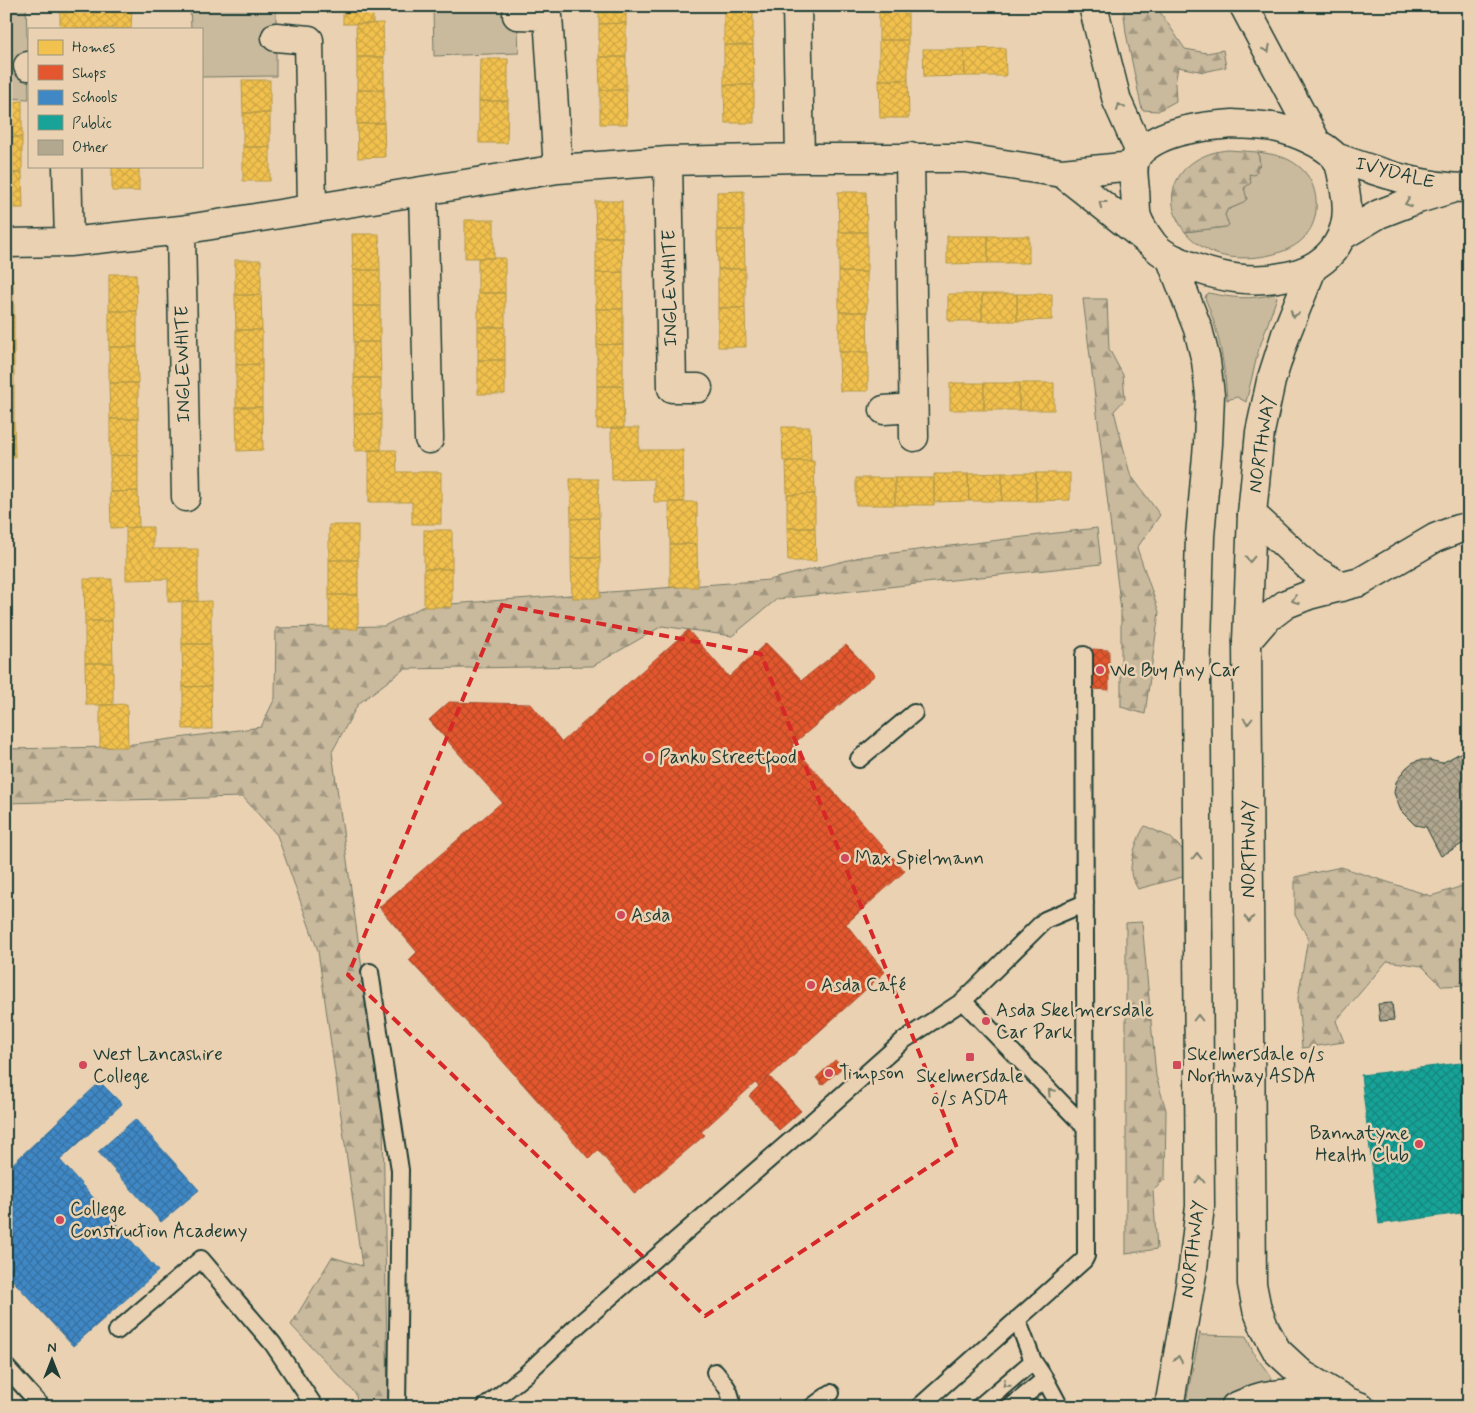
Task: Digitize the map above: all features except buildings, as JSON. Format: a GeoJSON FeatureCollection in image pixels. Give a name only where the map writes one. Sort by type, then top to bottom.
{"type":"FeatureCollection","features":[{"type":"Feature","properties":{"kind":"street"},"geometry":{"type":"LineString","coordinates":[[796,6],[800,158]]}},
{"type":"Feature","properties":{"kind":"street"},"geometry":{"type":"LineString","coordinates":[[6,243],[69,242],[181,230],[558,169],[668,161],[910,157],[965,158],[1062,173],[1136,159],[1117,101],[1093,6]]}},
{"type":"Feature","properties":{"kind":"street"},"geometry":{"type":"LineString","coordinates":[[1062,173],[1162,251],[1202,272],[1232,278],[1286,276],[1312,269],[1332,252],[1342,236],[1347,212],[1346,193],[1341,172],[1326,150],[1244,6]]}},
{"type":"Feature","properties":{"kind":"street"},"geometry":{"type":"LineString","coordinates":[[517,14],[548,16],[558,169]]}},
{"type":"Feature","properties":{"kind":"street"},"geometry":{"type":"LineString","coordinates":[[276,37],[309,40],[312,208]]}},
{"type":"Feature","properties":{"kind":"street","name":"IVYDALE"},"geometry":{"type":"LineString","coordinates":[[1136,159],[1161,138],[1193,127],[1233,124],[1278,128],[1384,175],[1462,188]]}},
{"type":"Feature","properties":{"kind":"street"},"geometry":{"type":"LineString","coordinates":[[910,157],[914,437]]}},
{"type":"Feature","properties":{"kind":"street","name":"NORTHWAY"},"geometry":{"type":"LineString","coordinates":[[1136,159],[1137,217],[1162,251],[1198,329],[1206,361],[1210,395],[1200,536],[1196,680],[1200,1206],[1193,1268],[1169,1407]]}},
{"type":"Feature","properties":{"kind":"street","name":"INGLEWHITE"},"geometry":{"type":"LineString","coordinates":[[668,161],[672,388],[698,388]]}},
{"type":"Feature","properties":{"kind":"street"},"geometry":{"type":"LineString","coordinates":[[67,168],[69,242]]}},
{"type":"Feature","properties":{"kind":"street","name":"IVYDALE"},"geometry":{"type":"LineString","coordinates":[[1342,236],[1379,214],[1418,199],[1462,188]]}},
{"type":"Feature","properties":{"kind":"street"},"geometry":{"type":"LineString","coordinates":[[423,191],[429,438]]}},
{"type":"Feature","properties":{"kind":"street","name":"INGLEWHITE"},"geometry":{"type":"LineString","coordinates":[[181,230],[186,497]]}},
{"type":"Feature","properties":{"kind":"street","name":"NORTHWAY"},"geometry":{"type":"LineString","coordinates":[[1312,269],[1286,334],[1271,381],[1260,432],[1252,514],[1247,641],[1252,1284],[1257,1309],[1277,1351],[1303,1375],[1352,1402]]}},
{"type":"Feature","properties":{"kind":"street"},"geometry":{"type":"LineString","coordinates":[[884,410],[913,408]]}},
{"type":"Feature","properties":{"kind":"street"},"geometry":{"type":"LineString","coordinates":[[1252,514],[1309,567],[1342,587]]}},
{"type":"Feature","properties":{"kind":"street"},"geometry":{"type":"LineString","coordinates":[[1247,641],[1265,620],[1286,604],[1310,595],[1360,582],[1435,538],[1469,527]]}},
{"type":"Feature","properties":{"kind":"street"},"geometry":{"type":"LineString","coordinates":[[1235,1407],[1264,1396],[1303,1392],[1352,1402]]}},
{"type":"Feature","properties":{"kind":"lane"},"geometry":{"type":"LineString","coordinates":[[919,1407],[1084,1260],[1086,1256],[1084,655]]}},
{"type":"Feature","properties":{"kind":"lane"},"geometry":{"type":"LineString","coordinates":[[859,759],[914,713]]}},
{"type":"Feature","properties":{"kind":"lane"},"geometry":{"type":"LineString","coordinates":[[485,1407],[525,1375],[577,1326],[904,1040],[963,1000],[1045,920],[1085,903]]}},
{"type":"Feature","properties":{"kind":"lane"},"geometry":{"type":"LineString","coordinates":[[370,972],[400,1170],[397,1407]]}},
{"type":"Feature","properties":{"kind":"lane"},"geometry":{"type":"LineString","coordinates":[[963,1000],[1085,1127]]}},
{"type":"Feature","properties":{"kind":"lane"},"geometry":{"type":"LineString","coordinates":[[117,1331],[202,1259],[273,1344],[315,1407]]}},
{"type":"Feature","properties":{"kind":"lane"},"geometry":{"type":"LineString","coordinates":[[1017,1319],[1033,1361],[1045,1379],[1055,1404]]}},
{"type":"Feature","properties":{"kind":"lane"},"geometry":{"type":"LineString","coordinates":[[979,1407],[1033,1361]]}},
{"type":"Feature","properties":{"kind":"lane"},"geometry":{"type":"LineString","coordinates":[[6,1367],[42,1407]]}},
{"type":"Feature","properties":{"kind":"lane"},"geometry":{"type":"LineString","coordinates":[[715,1372],[732,1397],[731,1407]]}},
{"type":"Feature","properties":{"kind":"lane"},"geometry":{"type":"LineString","coordinates":[[1011,1407],[1045,1379]]}},
{"type":"Feature","properties":{"kind":"lane"},"geometry":{"type":"LineString","coordinates":[[812,1407],[831,1394]]}},
{"type":"Feature","properties":{"kind":"highlighted area"},"geometry":{"type":"Polygon","coordinates":[[[502,605],[761,654],[957,1148],[705,1316],[348,975],[502,605]]]}},
{"type":"Feature","properties":{"kind":"green space"},"geometry":{"type":"Polygon","coordinates":[[[6,6],[26,6],[28,99],[6,98],[6,6]]]}},
{"type":"Feature","properties":{"kind":"green space"},"geometry":{"type":"Polygon","coordinates":[[[190,6],[276,6],[276,76],[202,77],[202,28],[191,28],[190,6]]]}},
{"type":"Feature","properties":{"kind":"green space"},"geometry":{"type":"Polygon","coordinates":[[[433,6],[517,6],[519,53],[434,56],[433,6]]]}},
{"type":"Feature","properties":{"kind":"green space"},"geometry":{"type":"Polygon","coordinates":[[[1123,6],[1156,6],[1185,49],[1207,53],[1223,50],[1226,67],[1204,72],[1178,67],[1175,84],[1176,101],[1158,111],[1142,110],[1126,33],[1123,6]]]}},
{"type":"Feature","properties":{"kind":"green space"},"geometry":{"type":"Polygon","coordinates":[[[1228,150],[1258,152],[1260,165],[1257,167],[1257,172],[1254,175],[1249,174],[1251,183],[1244,188],[1247,199],[1227,210],[1225,215],[1229,225],[1226,227],[1185,232],[1176,217],[1173,203],[1174,190],[1178,178],[1187,167],[1198,159],[1212,153],[1228,150]]]}},
{"type":"Feature","properties":{"kind":"green space"},"geometry":{"type":"Polygon","coordinates":[[[1258,152],[1288,159],[1305,172],[1314,190],[1316,200],[1314,221],[1309,231],[1295,245],[1261,257],[1237,258],[1216,254],[1207,250],[1185,232],[1226,227],[1225,215],[1227,210],[1241,204],[1249,173],[1260,165],[1258,152]]]}},
{"type":"Feature","properties":{"kind":"green space"},"geometry":{"type":"Polygon","coordinates":[[[1209,293],[1242,298],[1274,294],[1277,297],[1258,352],[1246,402],[1237,397],[1227,400],[1220,348],[1205,298],[1209,293]]]}},
{"type":"Feature","properties":{"kind":"green space"},"geometry":{"type":"Polygon","coordinates":[[[1083,299],[1107,299],[1109,349],[1123,375],[1125,399],[1114,411],[1130,474],[1160,515],[1137,548],[1159,612],[1145,714],[1121,707],[1121,611],[1083,299]]]}},
{"type":"Feature","properties":{"kind":"green space"},"geometry":{"type":"Polygon","coordinates":[[[1097,528],[1101,564],[777,599],[732,636],[662,626],[593,666],[404,669],[358,704],[332,752],[383,1120],[388,1407],[357,1407],[356,1394],[291,1325],[332,1257],[362,1266],[318,951],[277,835],[243,797],[6,803],[6,749],[111,747],[261,727],[275,698],[276,628],[384,626],[424,606],[769,580],[860,557],[1097,528]]]}},
{"type":"Feature","properties":{"kind":"green space"},"geometry":{"type":"Polygon","coordinates":[[[1145,826],[1170,837],[1185,852],[1186,876],[1138,889],[1132,878],[1131,866],[1136,844],[1145,826]]]}},
{"type":"Feature","properties":{"kind":"green space"},"geometry":{"type":"Polygon","coordinates":[[[1341,867],[1431,896],[1469,884],[1469,985],[1442,986],[1422,966],[1387,961],[1336,1021],[1344,1042],[1302,1048],[1298,998],[1308,938],[1295,915],[1295,877],[1341,867]]]}},
{"type":"Feature","properties":{"kind":"green space"},"geometry":{"type":"Polygon","coordinates":[[[1142,922],[1156,1076],[1166,1110],[1165,1179],[1153,1191],[1157,1249],[1126,1254],[1126,923],[1142,922]]]}},
{"type":"Feature","properties":{"kind":"green space"},"geometry":{"type":"Polygon","coordinates":[[[1200,1332],[1201,1335],[1246,1336],[1254,1354],[1272,1378],[1271,1380],[1238,1391],[1209,1407],[1185,1407],[1200,1332]]]}},
{"type":"Feature","properties":{"kind":"place","name":"We Buy Any Car"},"geometry":{"type":"Point","coordinates":[1100,670]}},
{"type":"Feature","properties":{"kind":"place","name":"Panku Streetfood"},"geometry":{"type":"Point","coordinates":[649,757]}},
{"type":"Feature","properties":{"kind":"place","name":"Max Spielmann"},"geometry":{"type":"Point","coordinates":[845,858]}},
{"type":"Feature","properties":{"kind":"place","name":"Asda"},"geometry":{"type":"Point","coordinates":[621,915]}},
{"type":"Feature","properties":{"kind":"place","name":"Asda Café"},"geometry":{"type":"Point","coordinates":[811,985]}},
{"type":"Feature","properties":{"kind":"place","name":"Asda Skelmersdale Car Park"},"geometry":{"type":"Point","coordinates":[986,1021]}},
{"type":"Feature","properties":{"kind":"place","name":"Skelmersdale o/s ASDA"},"geometry":{"type":"Point","coordinates":[970,1057]}},
{"type":"Feature","properties":{"kind":"place","name":"West Lancashire College"},"geometry":{"type":"Point","coordinates":[83,1065]}},
{"type":"Feature","properties":{"kind":"place","name":"Skelmersdale o/s Northway ASDA"},"geometry":{"type":"Point","coordinates":[1177,1065]}},
{"type":"Feature","properties":{"kind":"place","name":"Timpson"},"geometry":{"type":"Point","coordinates":[829,1073]}},
{"type":"Feature","properties":{"kind":"place","name":"Bannatyne Health Club"},"geometry":{"type":"Point","coordinates":[1419,1144]}},
{"type":"Feature","properties":{"kind":"place","name":"College Construction Academy"},"geometry":{"type":"Point","coordinates":[60,1220]}}]}
